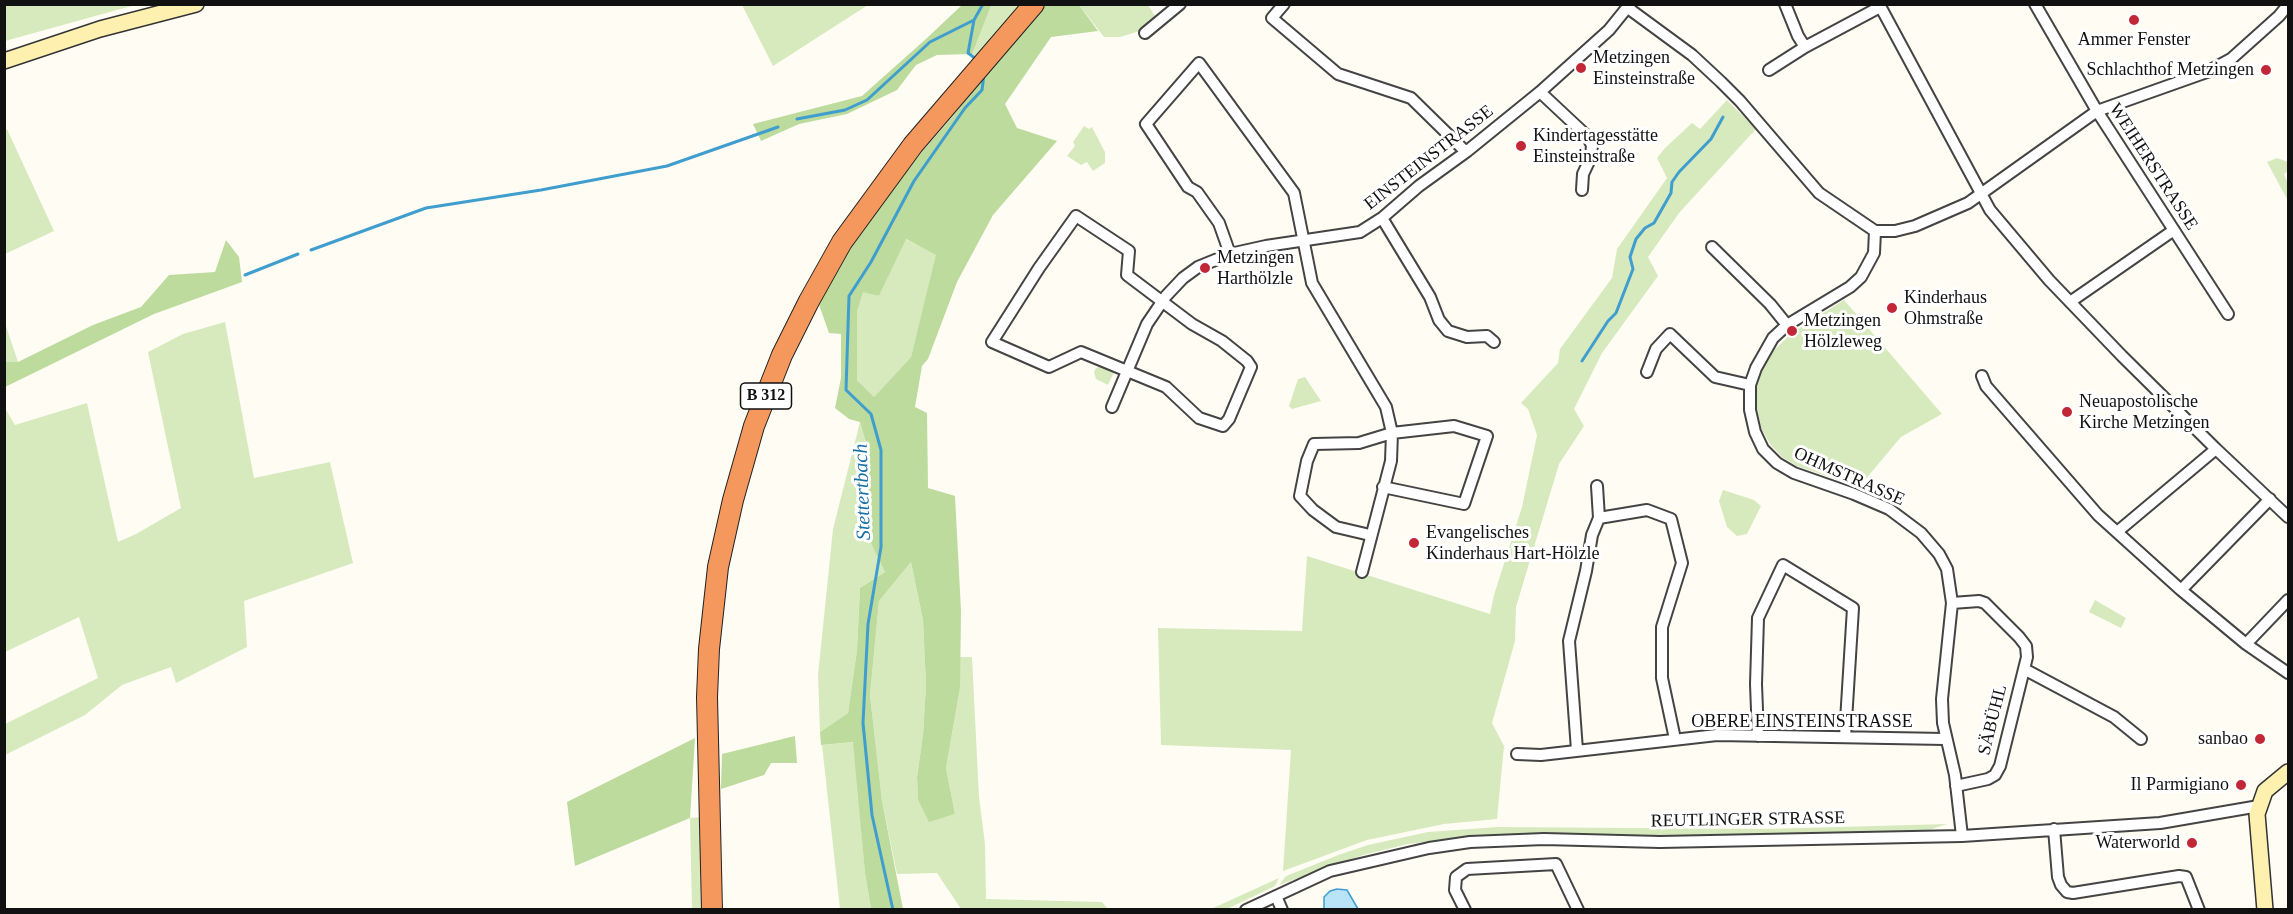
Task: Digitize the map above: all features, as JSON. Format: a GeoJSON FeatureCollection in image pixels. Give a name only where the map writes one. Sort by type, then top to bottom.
{"type":"FeatureCollection","features":[{"type":"Feature","properties":{"kind":"highway","name":"B 312"},"geometry":{"type":"LineString","coordinates":[[711,909],[706,697],[718,567],[733,500],[754,426],[782,355],[842,242],[914,145],[1034,4]]}},
{"type":"Feature","properties":{"kind":"highway","name":"B 312"},"geometry":{"type":"LineString","coordinates":[[711,844],[723,909]]}},
{"type":"Feature","properties":{"kind":"main road"},"geometry":{"type":"LineString","coordinates":[[4,61],[100,29],[196,4]]}},
{"type":"Feature","properties":{"kind":"main road"},"geometry":{"type":"LineString","coordinates":[[2262,908],[2257,822],[2259,806],[2265,791],[2289,772]]}},
{"type":"Feature","properties":{"kind":"main road","name":"REUTLINGER STRASSE"},"geometry":{"type":"LineString","coordinates":[[2259,806],[2289,784]]}},
{"type":"Feature","properties":{"kind":"street"},"geometry":{"type":"LineString","coordinates":[[1145,33],[1180,4]]}},
{"type":"Feature","properties":{"kind":"street"},"geometry":{"type":"LineString","coordinates":[[1284,4],[1272,18],[1338,74],[1411,98],[1466,152]]}},
{"type":"Feature","properties":{"kind":"street"},"geometry":{"type":"LineString","coordinates":[[1785,4],[1797,36],[1804,47]]}},
{"type":"Feature","properties":{"kind":"street","name":"WEIHERSTRASSE"},"geometry":{"type":"LineString","coordinates":[[2035,4],[2097,111],[2228,314]]}},
{"type":"Feature","properties":{"kind":"street"},"geometry":{"type":"LineString","coordinates":[[1629,6],[1692,55],[1740,100],[1819,193],[1875,231],[1895,231],[1944,215],[1982,195],[2097,111],[2207,72],[2231,59],[2289,5]]}},
{"type":"Feature","properties":{"kind":"street","name":"EINSTEINSTRASSE"},"geometry":{"type":"LineString","coordinates":[[1112,407],[1147,324],[1162,301],[1198,267],[1230,254],[1266,246],[1360,232],[1382,218],[1419,186],[1466,152],[1540,92],[1609,30],[1629,6]]}},
{"type":"Feature","properties":{"kind":"street"},"geometry":{"type":"LineString","coordinates":[[1768,70],[1804,47],[1879,6],[1990,210],[2070,302],[2216,449],[2289,517]]}},
{"type":"Feature","properties":{"kind":"street"},"geometry":{"type":"LineString","coordinates":[[1230,254],[1219,223],[1197,192],[1188,188],[1146,124],[1199,63],[1294,193],[1312,283],[1386,407],[1392,433],[1391,461],[1362,572]]}},
{"type":"Feature","properties":{"kind":"street"},"geometry":{"type":"LineString","coordinates":[[1540,92],[1587,136],[1592,145],[1591,157],[1583,174],[1582,190]]}},
{"type":"Feature","properties":{"kind":"street"},"geometry":{"type":"LineString","coordinates":[[1076,216],[1129,251],[1127,275],[1162,301],[1200,330],[1222,341],[1247,361],[1251,368],[1229,419],[1223,426],[1199,418],[1166,387],[1081,352],[1049,367],[992,342],[1033,275],[1076,216]]}},
{"type":"Feature","properties":{"kind":"street"},"geometry":{"type":"LineString","coordinates":[[1382,218],[1430,297],[1439,320],[1448,331],[1467,337],[1487,336],[1494,342]]}},
{"type":"Feature","properties":{"kind":"street"},"geometry":{"type":"LineString","coordinates":[[2070,302],[2174,230]]}},
{"type":"Feature","properties":{"kind":"street","name":"OHMSTRASSE"},"geometry":{"type":"LineString","coordinates":[[1875,231],[1874,253],[1861,277],[1850,287],[1787,325],[1773,338],[1764,352],[1750,385],[1751,420],[1763,449],[1777,463],[1794,473],[1889,509],[1921,533],[1939,554],[1949,578],[1952,603],[1942,699],[1945,739],[1956,786],[1962,836]]}},
{"type":"Feature","properties":{"kind":"street"},"geometry":{"type":"LineString","coordinates":[[1712,247],[1770,304],[1787,325]]}},
{"type":"Feature","properties":{"kind":"street"},"geometry":{"type":"LineString","coordinates":[[1647,372],[1656,349],[1670,334],[1715,377],[1728,382],[1750,385]]}},
{"type":"Feature","properties":{"kind":"street"},"geometry":{"type":"LineString","coordinates":[[1982,376],[1986,386],[2098,515],[2181,590],[2246,644],[2289,673]]}},
{"type":"Feature","properties":{"kind":"street"},"geometry":{"type":"LineString","coordinates":[[1370,535],[1336,527],[1313,510],[1300,496],[1307,461],[1314,444],[1359,443],[1392,433],[1454,426],[1487,436],[1464,504],[1383,487]]}},
{"type":"Feature","properties":{"kind":"street"},"geometry":{"type":"LineString","coordinates":[[2117,532],[2216,449]]}},
{"type":"Feature","properties":{"kind":"street"},"geometry":{"type":"LineString","coordinates":[[1577,750],[1569,641],[1586,571],[1592,534],[1599,518],[1597,486]]}},
{"type":"Feature","properties":{"kind":"street"},"geometry":{"type":"LineString","coordinates":[[2181,590],[2270,499]]}},
{"type":"Feature","properties":{"kind":"street"},"geometry":{"type":"LineString","coordinates":[[1599,518],[1647,510],[1671,519],[1682,563],[1662,627],[1662,678],[1675,739]]}},
{"type":"Feature","properties":{"kind":"street"},"geometry":{"type":"LineString","coordinates":[[1758,736],[1756,657],[1758,618],[1784,565],[1854,608],[1845,737]]}},
{"type":"Feature","properties":{"kind":"street"},"geometry":{"type":"LineString","coordinates":[[2246,644],[2289,600]]}},
{"type":"Feature","properties":{"kind":"street","name":"SÄBÜHL"},"geometry":{"type":"LineString","coordinates":[[1952,603],[1978,601],[1985,603],[2026,646],[2027,657],[2000,766],[1995,775],[1988,779],[1956,786]]}},
{"type":"Feature","properties":{"kind":"street","name":"SÄBÜHL"},"geometry":{"type":"LineString","coordinates":[[2024,669],[2105,712],[2141,739]]}},
{"type":"Feature","properties":{"kind":"street","name":"OBERE EINSTEINSTRASSE"},"geometry":{"type":"LineString","coordinates":[[1517,754],[1541,755],[1717,735],[1945,739]]}},
{"type":"Feature","properties":{"kind":"street","name":"REUTLINGER STRASSE"},"geometry":{"type":"LineString","coordinates":[[1246,909],[1330,871],[1429,848],[1470,842],[1544,839],[1660,842],[1962,836],[2160,823],[2259,806]]}},
{"type":"Feature","properties":{"kind":"street"},"geometry":{"type":"LineString","coordinates":[[2054,829],[2058,877],[2067,892],[2073,893],[2179,876],[2186,877],[2199,909]]}},
{"type":"Feature","properties":{"kind":"street"},"geometry":{"type":"LineString","coordinates":[[1465,909],[1455,890],[1456,877],[1467,869],[1556,864],[1578,909]]}},
{"type":"Feature","properties":{"kind":"street"},"geometry":{"type":"LineString","coordinates":[[1276,896],[1282,909]]}},
{"type":"Feature","properties":{"kind":"green space"},"geometry":{"type":"Polygon","coordinates":[[[5,4],[135,4],[135,5],[5,41],[5,4]]]}},
{"type":"Feature","properties":{"kind":"green space"},"geometry":{"type":"Polygon","coordinates":[[[742,5],[868,5],[773,66],[742,5]]]}},
{"type":"Feature","properties":{"kind":"green space"},"geometry":{"type":"Polygon","coordinates":[[[962,5],[991,5],[972,54],[937,55],[916,65],[897,90],[847,114],[799,124],[761,141],[753,124],[862,96],[962,5]]]}},
{"type":"Feature","properties":{"kind":"green space"},"geometry":{"type":"Polygon","coordinates":[[[991,5],[1021,5],[976,57],[972,54],[985,15],[991,5]]]}},
{"type":"Feature","properties":{"kind":"green space"},"geometry":{"type":"Polygon","coordinates":[[[1045,5],[1079,5],[1098,31],[1051,37],[1005,104],[1017,128],[1057,141],[993,215],[957,282],[928,359],[922,366],[915,407],[927,413],[928,488],[955,496],[961,611],[960,688],[946,768],[955,814],[929,822],[918,800],[917,777],[923,735],[926,685],[923,620],[911,562],[879,601],[870,695],[882,801],[903,909],[871,909],[865,873],[853,742],[821,745],[820,732],[848,713],[857,650],[860,588],[885,572],[864,523],[870,505],[856,496],[868,450],[860,422],[849,419],[835,408],[841,378],[841,334],[829,333],[817,299],[862,227],[995,62],[1045,5]],[[906,239],[879,296],[863,292],[857,312],[857,380],[874,397],[911,357],[936,255],[906,239]]]}},
{"type":"Feature","properties":{"kind":"green space"},"geometry":{"type":"Polygon","coordinates":[[[1079,5],[1148,5],[1157,19],[1140,31],[1120,37],[1104,37],[1079,5]]]}},
{"type":"Feature","properties":{"kind":"green space"},"geometry":{"type":"Polygon","coordinates":[[[1727,100],[1756,129],[1679,213],[1648,257],[1658,276],[1602,353],[1574,409],[1584,426],[1559,464],[1516,607],[1515,641],[1492,723],[1504,746],[1497,819],[1444,824],[1367,840],[1283,871],[1291,750],[1161,745],[1158,628],[1302,631],[1307,556],[1490,614],[1522,507],[1537,435],[1528,409],[1521,403],[1558,363],[1560,349],[1612,278],[1617,249],[1667,178],[1657,158],[1692,123],[1700,129],[1727,100]]]}},
{"type":"Feature","properties":{"kind":"green space"},"geometry":{"type":"Polygon","coordinates":[[[1084,126],[1089,129],[1092,127],[1105,152],[1105,163],[1093,171],[1087,162],[1081,165],[1067,156],[1075,146],[1073,142],[1084,126]]]}},
{"type":"Feature","properties":{"kind":"green space"},"geometry":{"type":"Polygon","coordinates":[[[7,129],[54,231],[5,254],[4,131],[7,129]]]}},
{"type":"Feature","properties":{"kind":"green space"},"geometry":{"type":"Polygon","coordinates":[[[2277,158],[2288,162],[2288,171],[2284,174],[2288,184],[2288,201],[2267,162],[2277,158]]]}},
{"type":"Feature","properties":{"kind":"green space"},"geometry":{"type":"Polygon","coordinates":[[[905,239],[937,255],[911,357],[874,397],[857,380],[857,312],[863,291],[879,296],[905,239]]]}},
{"type":"Feature","properties":{"kind":"green space"},"geometry":{"type":"Polygon","coordinates":[[[226,240],[239,257],[242,282],[154,314],[5,387],[5,362],[18,362],[93,325],[141,307],[169,275],[215,272],[226,240]]]}},
{"type":"Feature","properties":{"kind":"green space"},"geometry":{"type":"Polygon","coordinates":[[[1844,300],[1942,414],[1901,437],[1859,487],[1797,466],[1782,457],[1770,444],[1762,430],[1757,409],[1757,386],[1761,370],[1770,354],[1793,332],[1844,300]]]}},
{"type":"Feature","properties":{"kind":"green space"},"geometry":{"type":"Polygon","coordinates":[[[225,322],[254,478],[330,462],[353,563],[244,601],[247,647],[176,683],[171,667],[122,685],[85,715],[5,755],[5,724],[98,678],[79,617],[5,652],[5,408],[15,425],[87,403],[118,542],[181,508],[148,352],[183,334],[225,322]]]}},
{"type":"Feature","properties":{"kind":"green space"},"geometry":{"type":"Polygon","coordinates":[[[5,323],[18,362],[5,362],[5,323]]]}},
{"type":"Feature","properties":{"kind":"green space"},"geometry":{"type":"Polygon","coordinates":[[[1103,365],[1115,370],[1108,385],[1096,379],[1094,372],[1096,368],[1103,365]]]}},
{"type":"Feature","properties":{"kind":"green space"},"geometry":{"type":"Polygon","coordinates":[[[1305,377],[1321,401],[1292,409],[1289,406],[1298,379],[1305,377]]]}},
{"type":"Feature","properties":{"kind":"green space"},"geometry":{"type":"Polygon","coordinates":[[[860,422],[868,450],[858,483],[870,505],[874,550],[885,572],[860,588],[857,650],[848,713],[820,732],[818,675],[833,529],[860,422]]]}},
{"type":"Feature","properties":{"kind":"green space"},"geometry":{"type":"Polygon","coordinates":[[[1723,490],[1754,500],[1761,506],[1747,534],[1737,536],[1727,527],[1719,501],[1723,490]]]}},
{"type":"Feature","properties":{"kind":"green space"},"geometry":{"type":"Polygon","coordinates":[[[911,562],[923,620],[926,685],[923,735],[917,777],[918,800],[929,821],[955,814],[946,768],[960,688],[960,657],[972,657],[979,797],[985,844],[986,899],[1102,902],[1108,909],[961,909],[937,873],[897,874],[882,801],[870,695],[879,601],[911,562]]]}},
{"type":"Feature","properties":{"kind":"green space"},"geometry":{"type":"Polygon","coordinates":[[[2095,600],[2126,618],[2121,628],[2089,612],[2095,600]]]}},
{"type":"Feature","properties":{"kind":"green space"},"geometry":{"type":"Polygon","coordinates":[[[795,736],[797,763],[771,763],[764,775],[721,789],[722,754],[795,736]]]}},
{"type":"Feature","properties":{"kind":"green space"},"geometry":{"type":"Polygon","coordinates":[[[695,738],[690,818],[575,866],[567,802],[695,738]]]}},
{"type":"Feature","properties":{"kind":"green space"},"geometry":{"type":"Polygon","coordinates":[[[854,742],[865,873],[871,909],[840,909],[822,745],[854,742]]]}},
{"type":"Feature","properties":{"kind":"green space"},"geometry":{"type":"Polygon","coordinates":[[[702,817],[705,909],[692,909],[690,818],[702,817]]]}},
{"type":"Feature","properties":{"kind":"green space"},"geometry":{"type":"Polygon","coordinates":[[[1947,824],[1926,831],[1766,836],[1497,836],[1446,840],[1408,844],[1363,855],[1279,885],[1286,876],[1341,854],[1368,845],[1428,832],[1498,827],[1766,829],[1947,824]]]}},
{"type":"Feature","properties":{"kind":"green space"},"geometry":{"type":"Polygon","coordinates":[[[1279,878],[1275,886],[1227,909],[1211,909],[1279,878]]]}},
{"type":"Feature","properties":{"kind":"water"},"geometry":{"type":"Polygon","coordinates":[[[1347,890],[1358,909],[1324,909],[1324,897],[1330,891],[1347,890]]]}},
{"type":"Feature","properties":{"kind":"waterway","name":"Stettertbach"},"geometry":{"type":"LineString","coordinates":[[976,59],[968,53],[974,20],[983,4]]}},
{"type":"Feature","properties":{"kind":"waterway"},"geometry":{"type":"LineString","coordinates":[[797,119],[845,110],[867,100],[930,42],[974,20]]}},
{"type":"Feature","properties":{"kind":"waterway","name":"Stettertbach"},"geometry":{"type":"LineString","coordinates":[[893,910],[872,815],[863,723],[868,624],[881,547],[881,450],[871,414],[846,390],[849,296],[871,262],[914,181],[965,108],[982,90],[984,74]]}},
{"type":"Feature","properties":{"kind":"waterway"},"geometry":{"type":"LineString","coordinates":[[1582,361],[1608,321],[1616,313],[1633,269],[1630,257],[1636,239],[1645,228],[1654,223],[1671,193],[1672,182],[1711,139],[1723,117]]}},
{"type":"Feature","properties":{"kind":"waterway"},"geometry":{"type":"LineString","coordinates":[[311,250],[426,208],[541,190],[667,166],[778,127]]}},
{"type":"Feature","properties":{"kind":"waterway"},"geometry":{"type":"LineString","coordinates":[[245,275],[298,254]]}},
{"type":"Feature","properties":{"kind":"place","name":"Ammer Fenster"},"geometry":{"type":"Point","coordinates":[2134,20]}},
{"type":"Feature","properties":{"kind":"place","name":"Metzingen Einsteinstraße"},"geometry":{"type":"Point","coordinates":[1581,68]}},
{"type":"Feature","properties":{"kind":"place","name":"Schlachthof Metzingen"},"geometry":{"type":"Point","coordinates":[2266,70]}},
{"type":"Feature","properties":{"kind":"place","name":"Kindertagesstätte Einsteinstraße"},"geometry":{"type":"Point","coordinates":[1521,146]}},
{"type":"Feature","properties":{"kind":"place","name":"Metzingen Harthölzle"},"geometry":{"type":"Point","coordinates":[1205,268]}},
{"type":"Feature","properties":{"kind":"place","name":"Kinderhaus Ohmstraße"},"geometry":{"type":"Point","coordinates":[1892,308]}},
{"type":"Feature","properties":{"kind":"place","name":"Metzingen Hölzleweg"},"geometry":{"type":"Point","coordinates":[1792,331]}},
{"type":"Feature","properties":{"kind":"place","name":"Neuapostolische Kirche Metzingen"},"geometry":{"type":"Point","coordinates":[2067,412]}},
{"type":"Feature","properties":{"kind":"place","name":"Evangelisches Kinderhaus Hart-Hölzle"},"geometry":{"type":"Point","coordinates":[1414,543]}},
{"type":"Feature","properties":{"kind":"place","name":"sanbao"},"geometry":{"type":"Point","coordinates":[2260,739]}},
{"type":"Feature","properties":{"kind":"place","name":"Il Parmigiano"},"geometry":{"type":"Point","coordinates":[2241,785]}},
{"type":"Feature","properties":{"kind":"place","name":"Waterworld"},"geometry":{"type":"Point","coordinates":[2192,843]}}]}
